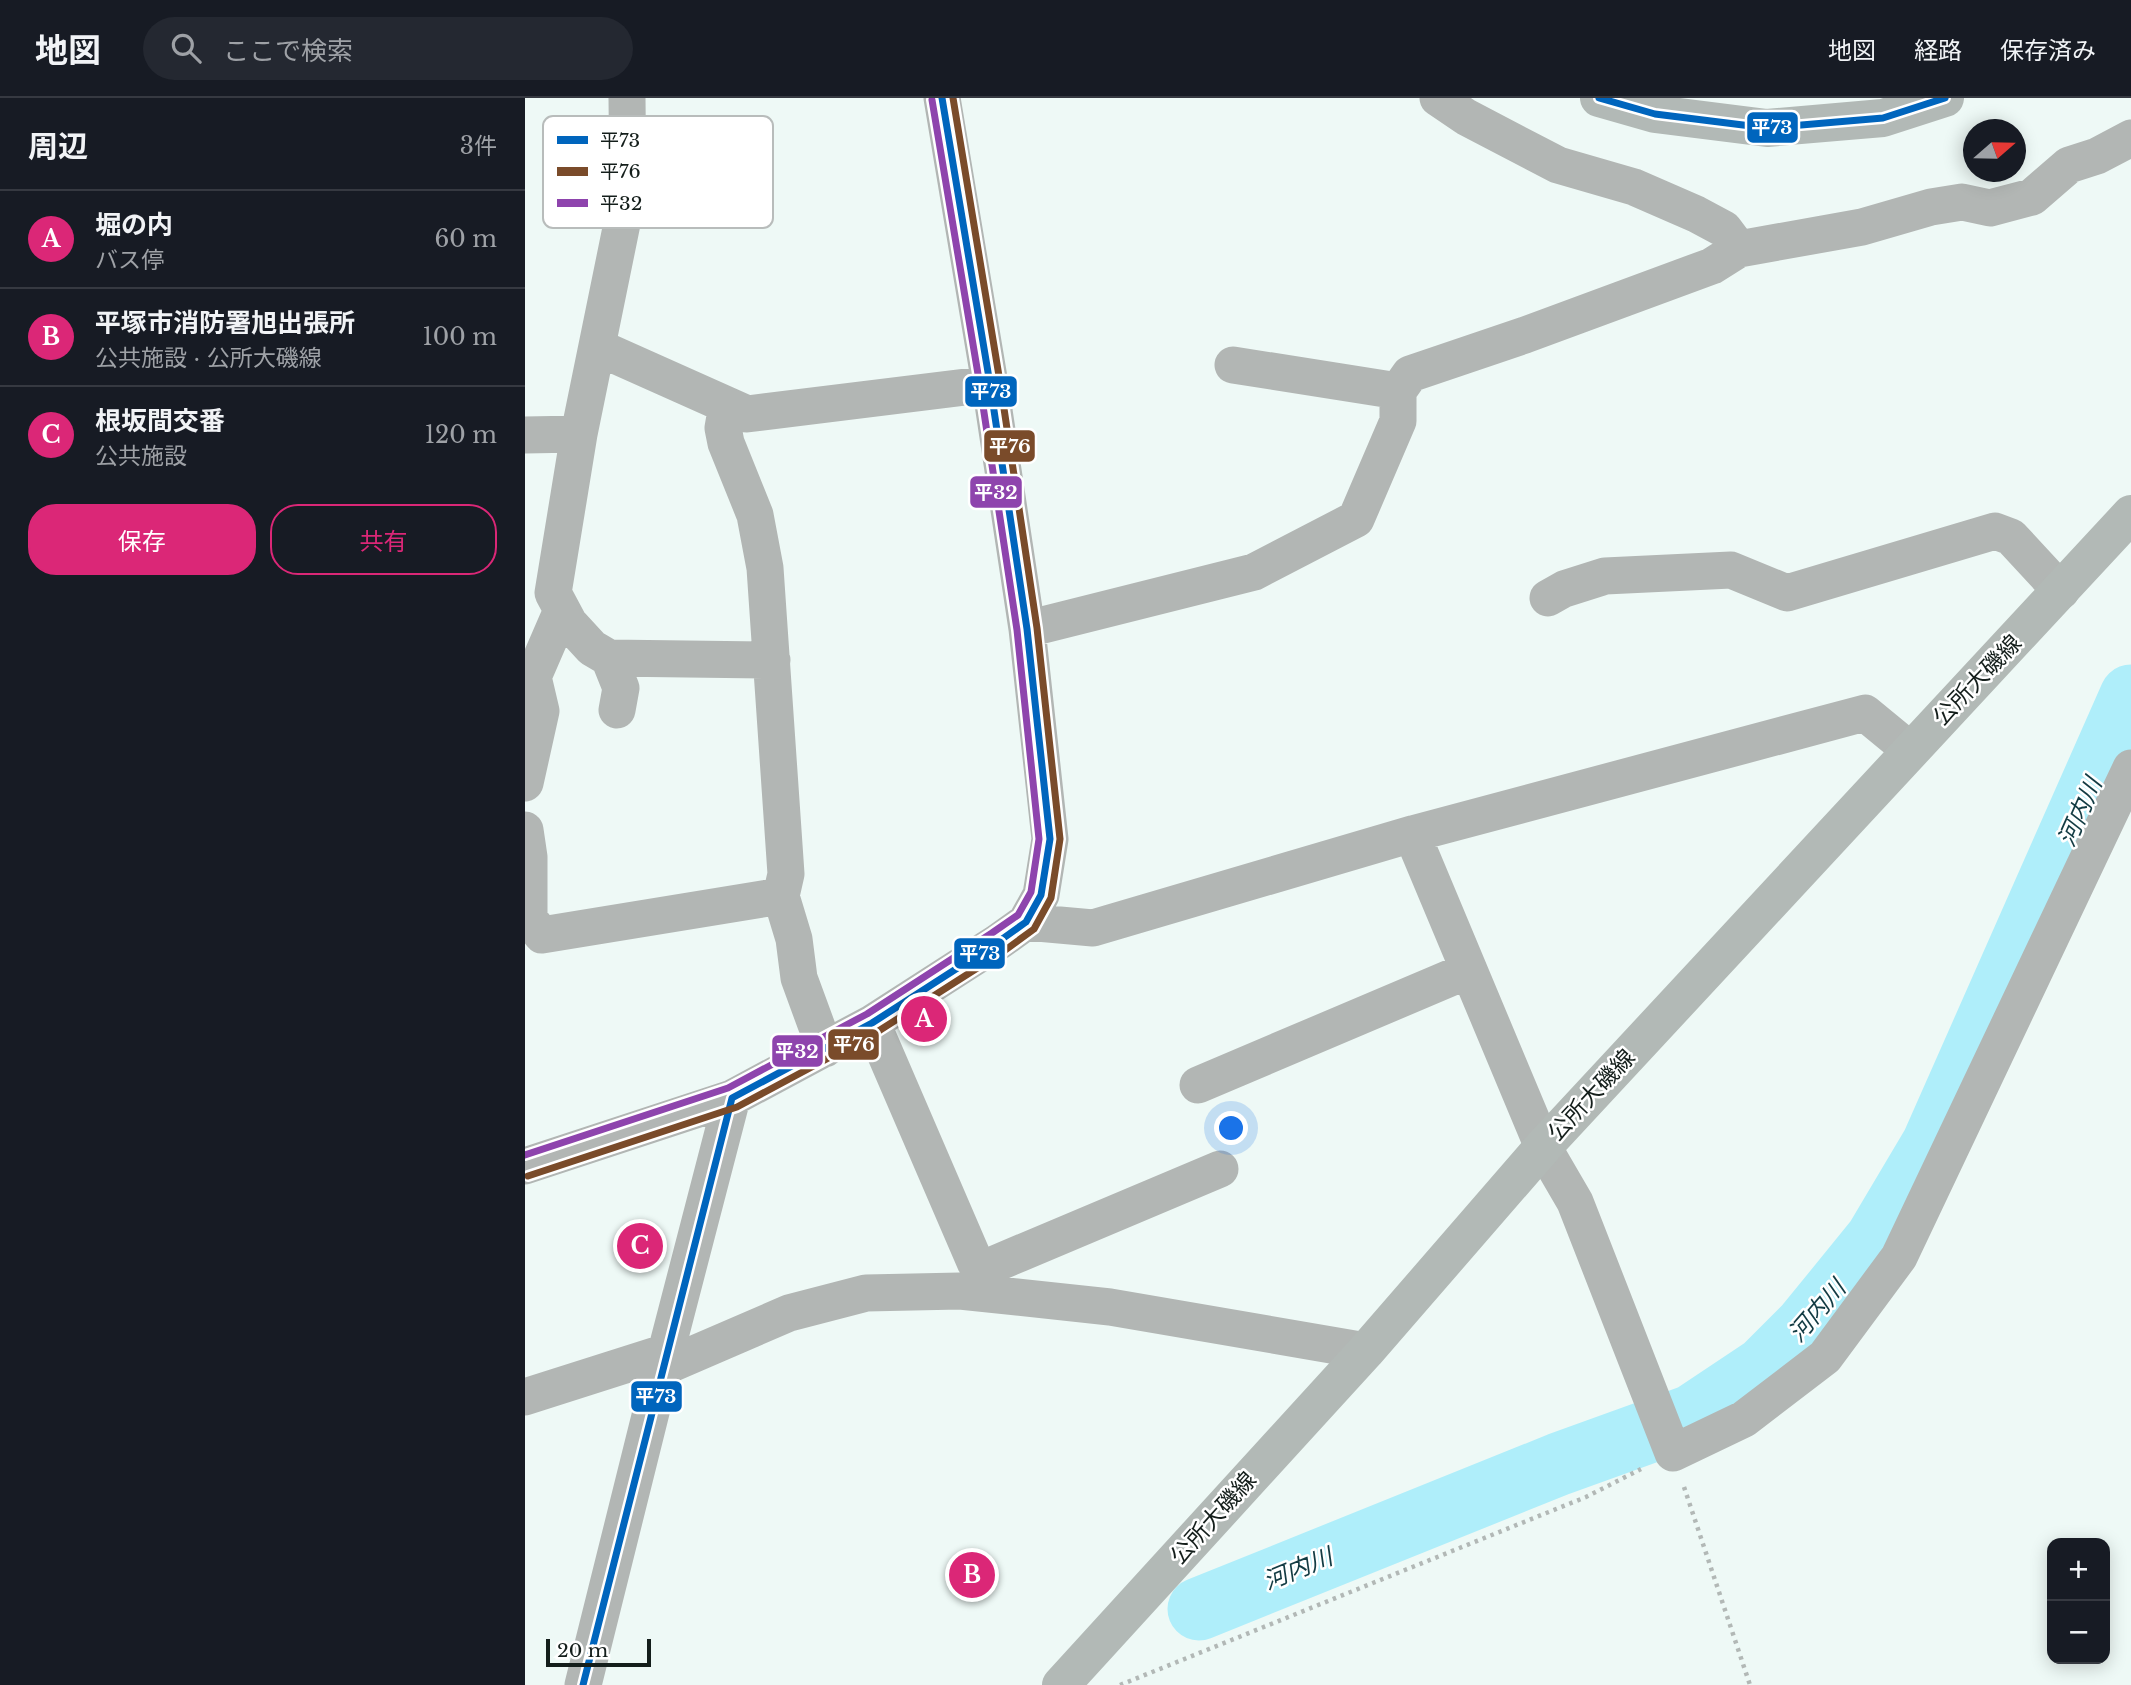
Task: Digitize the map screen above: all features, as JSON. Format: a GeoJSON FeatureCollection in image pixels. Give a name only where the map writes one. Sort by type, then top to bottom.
{"type":"FeatureCollection","features":[{"type":"Feature","properties":{"kind":"main road"},"geometry":{"type":"LineString","coordinates":[[1599,98],[1655,114],[1767,128],[1945,98]]}},
{"type":"Feature","properties":{"kind":"main road","name":"公所大磯線"},"geometry":{"type":"LineString","coordinates":[[1061,1685],[1366,1351],[1543,1147],[2131,514]]}},
{"type":"Feature","properties":{"kind":"street"},"geometry":{"type":"LineString","coordinates":[[627,98],[627,116]]}},
{"type":"Feature","properties":{"kind":"street"},"geometry":{"type":"LineString","coordinates":[[525,1166],[732,1098],[872,1023],[998,942],[1026,922],[1041,895],[1050,839],[1027,629],[990,384],[942,98]]}},
{"type":"Feature","properties":{"kind":"street"},"geometry":{"type":"LineString","coordinates":[[1438,98],[1466,117],[1558,165],[1634,187],[1696,214],[1724,229],[1739,249]]}},
{"type":"Feature","properties":{"kind":"street"},"geometry":{"type":"LineString","coordinates":[[1027,629],[1254,572],[1356,519],[1398,421],[1398,391],[1410,374],[1712,266],[1739,249],[1862,227],[1931,207],[1962,202],[1990,208],[2032,197],[2069,165],[2097,156],[2131,138]]}},
{"type":"Feature","properties":{"kind":"street"},"geometry":{"type":"LineString","coordinates":[[525,783],[541,711],[533,677],[558,601],[579,434],[621,228]]}},
{"type":"Feature","properties":{"kind":"street"},"geometry":{"type":"LineString","coordinates":[[597,347],[747,414],[990,384]]}},
{"type":"Feature","properties":{"kind":"street"},"geometry":{"type":"LineString","coordinates":[[1233,365],[1398,391]]}},
{"type":"Feature","properties":{"kind":"street"},"geometry":{"type":"LineString","coordinates":[[727,405],[723,428],[726,443],[755,515],[765,568],[786,874],[781,896],[795,939],[799,978],[824,1049]]}},
{"type":"Feature","properties":{"kind":"street"},"geometry":{"type":"LineString","coordinates":[[525,435],[579,434]]}},
{"type":"Feature","properties":{"kind":"street"},"geometry":{"type":"LineString","coordinates":[[1548,598],[1564,589],[1605,576],[1731,570],[1787,593],[1995,531],[2011,537],[2061,591]]}},
{"type":"Feature","properties":{"kind":"street"},"geometry":{"type":"LineString","coordinates":[[558,601],[569,624],[592,648],[609,657],[772,660]]}},
{"type":"Feature","properties":{"kind":"street"},"geometry":{"type":"LineString","coordinates":[[609,657],[621,688],[617,710]]}},
{"type":"Feature","properties":{"kind":"street"},"geometry":{"type":"LineString","coordinates":[[1026,922],[1093,928],[1412,834],[1865,713],[1910,750]]}},
{"type":"Feature","properties":{"kind":"street"},"geometry":{"type":"LineString","coordinates":[[1412,834],[1543,1147],[1575,1202],[1673,1452],[1744,1419],[1825,1357],[1899,1257],[2131,768]]}},
{"type":"Feature","properties":{"kind":"street"},"geometry":{"type":"LineString","coordinates":[[525,830],[529,857],[529,919],[542,935],[781,896]]}},
{"type":"Feature","properties":{"kind":"street"},"geometry":{"type":"LineString","coordinates":[[1198,1085],[1469,970]]}},
{"type":"Feature","properties":{"kind":"street"},"geometry":{"type":"LineString","coordinates":[[872,1023],[975,1262],[991,1266],[1220,1169]]}},
{"type":"Feature","properties":{"kind":"street"},"geometry":{"type":"LineString","coordinates":[[583,1685],[732,1098]]}},
{"type":"Feature","properties":{"kind":"street"},"geometry":{"type":"LineString","coordinates":[[525,1397],[665,1359],[789,1313],[866,1293],[960,1291],[1110,1307],[1366,1351]]}},
{"type":"Feature","properties":{"kind":"path"},"geometry":{"type":"LineString","coordinates":[[1120,1685],[1586,1497],[1673,1452],[1750,1685]]}},
{"type":"Feature","properties":{"kind":"building"},"geometry":{"type":"Polygon","coordinates":[[[627,1231],[660,1239],[655,1261],[621,1252],[627,1231]]]}},
{"type":"Feature","properties":{"kind":"waterway","name":"河内川"},"geometry":{"type":"LineString","coordinates":[[1199,1609],[1559,1464],[1692,1416],[1764,1368],[1806,1326],[1876,1240],[1933,1144],[2131,696]]}},
{"type":"Feature","properties":{"kind":"transit line","name":"平73"},"geometry":{"type":"LineString","coordinates":[[583,1685],[732,1098],[872,1023],[998,942],[1026,922],[1041,895],[1050,839],[1027,629],[990,384],[942,98]]}},
{"type":"Feature","properties":{"kind":"transit line","name":"平76"},"geometry":{"type":"LineString","coordinates":[[528,1176],[737,1107],[877,1032],[1004,951],[1034,929],[1051,898],[1060,839],[1037,628],[953,98]]}},
{"type":"Feature","properties":{"kind":"transit line","name":"平73"},"geometry":{"type":"LineString","coordinates":[[1599,98],[1655,114],[1767,128],[1883,118],[1945,98]]}},
{"type":"Feature","properties":{"kind":"transit line","name":"平32"},"geometry":{"type":"LineString","coordinates":[[525,1155],[728,1088],[867,1014],[1018,915],[1031,892],[1039,839],[1017,630],[980,386],[932,100]]}},
{"type":"Feature","properties":{"kind":"place","name":"堀の内"},"geometry":{"type":"Point","coordinates":[924,1019]}},
{"type":"Feature","properties":{"kind":"place","name":"根坂間交番"},"geometry":{"type":"Point","coordinates":[640,1246]}},
{"type":"Feature","properties":{"kind":"place","name":"平塚市消防署旭出張所"},"geometry":{"type":"Point","coordinates":[972,1575]}}]}
